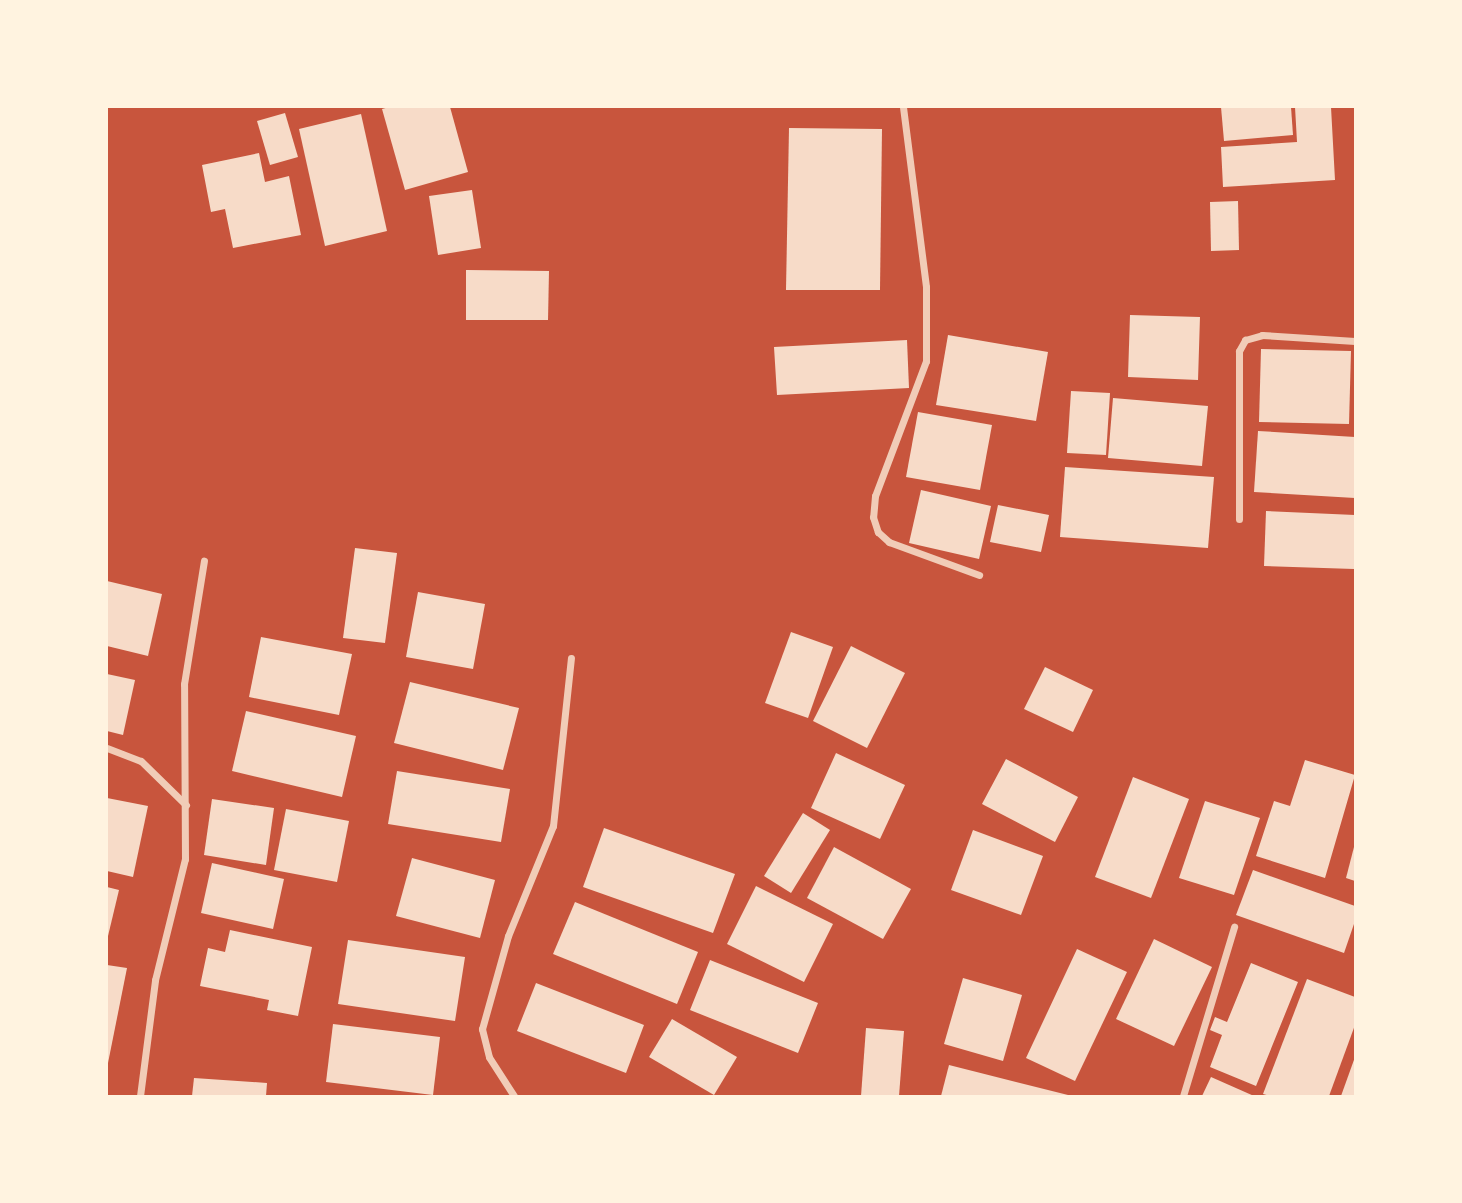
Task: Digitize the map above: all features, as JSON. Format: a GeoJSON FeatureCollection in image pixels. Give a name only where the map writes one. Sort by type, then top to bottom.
{"type":"FeatureCollection","features":[{"type":"Feature","properties":{"kind":"street"},"geometry":{"type":"LineString","coordinates":[[903,107],[926,287],[926,361],[876,496],[873,517],[878,532],[889,542],[979,575]]}},
{"type":"Feature","properties":{"kind":"street"},"geometry":{"type":"LineString","coordinates":[[1239,519],[1239,351],[1245,340],[1262,335],[1355,341]]}},
{"type":"Feature","properties":{"kind":"street"},"geometry":{"type":"LineString","coordinates":[[140,1096],[155,980],[185,859],[184,684],[204,561]]}},
{"type":"Feature","properties":{"kind":"street"},"geometry":{"type":"LineString","coordinates":[[514,1096],[489,1057],[482,1029],[508,936],[553,826],[571,658]]}},
{"type":"Feature","properties":{"kind":"street"},"geometry":{"type":"LineString","coordinates":[[107,748],[141,761],[186,805]]}},
{"type":"Feature","properties":{"kind":"street"},"geometry":{"type":"LineString","coordinates":[[1183,1096],[1234,928]]}},
{"type":"Feature","properties":{"kind":"building"},"geometry":{"type":"Polygon","coordinates":[[[450,107],[468,172],[405,190],[382,109],[450,107]]]}},
{"type":"Feature","properties":{"kind":"building"},"geometry":{"type":"Polygon","coordinates":[[[1221,107],[1291,107],[1293,135],[1224,141],[1221,107]]]}},
{"type":"Feature","properties":{"kind":"building"},"geometry":{"type":"Polygon","coordinates":[[[1295,107],[1331,107],[1335,180],[1223,187],[1221,147],[1297,142],[1295,107]]]}},
{"type":"Feature","properties":{"kind":"building"},"geometry":{"type":"Polygon","coordinates":[[[285,113],[298,157],[270,165],[257,121],[285,113]]]}},
{"type":"Feature","properties":{"kind":"building"},"geometry":{"type":"Polygon","coordinates":[[[361,114],[387,231],[325,246],[299,129],[361,114]]]}},
{"type":"Feature","properties":{"kind":"building"},"geometry":{"type":"Polygon","coordinates":[[[789,128],[882,129],[880,290],[786,290],[789,128]]]}},
{"type":"Feature","properties":{"kind":"building"},"geometry":{"type":"Polygon","coordinates":[[[259,153],[265,182],[289,176],[301,235],[233,248],[225,209],[211,212],[202,165],[259,153]]]}},
{"type":"Feature","properties":{"kind":"building"},"geometry":{"type":"Polygon","coordinates":[[[472,190],[481,248],[438,255],[429,196],[472,190]]]}},
{"type":"Feature","properties":{"kind":"building"},"geometry":{"type":"Polygon","coordinates":[[[1238,201],[1239,250],[1211,251],[1210,202],[1238,201]]]}},
{"type":"Feature","properties":{"kind":"building"},"geometry":{"type":"Polygon","coordinates":[[[466,270],[549,271],[548,320],[466,320],[466,270]]]}},
{"type":"Feature","properties":{"kind":"building"},"geometry":{"type":"Polygon","coordinates":[[[1130,315],[1200,317],[1198,380],[1128,377],[1130,315]]]}},
{"type":"Feature","properties":{"kind":"building"},"geometry":{"type":"Polygon","coordinates":[[[948,335],[1048,352],[1036,421],[936,405],[948,335]]]}},
{"type":"Feature","properties":{"kind":"building"},"geometry":{"type":"Polygon","coordinates":[[[907,340],[909,388],[777,395],[774,347],[907,340]]]}},
{"type":"Feature","properties":{"kind":"building"},"geometry":{"type":"Polygon","coordinates":[[[1261,349],[1351,351],[1349,424],[1259,422],[1261,349]]]}},
{"type":"Feature","properties":{"kind":"building"},"geometry":{"type":"Polygon","coordinates":[[[1071,391],[1110,393],[1106,455],[1067,453],[1071,391]]]}},
{"type":"Feature","properties":{"kind":"building"},"geometry":{"type":"Polygon","coordinates":[[[1113,398],[1208,406],[1202,466],[1108,458],[1113,398]]]}},
{"type":"Feature","properties":{"kind":"building"},"geometry":{"type":"Polygon","coordinates":[[[918,412],[992,425],[980,490],[906,477],[918,412]]]}},
{"type":"Feature","properties":{"kind":"building"},"geometry":{"type":"Polygon","coordinates":[[[1258,431],[1355,437],[1355,498],[1254,492],[1258,431]]]}},
{"type":"Feature","properties":{"kind":"building"},"geometry":{"type":"Polygon","coordinates":[[[1065,467],[1214,477],[1208,548],[1060,537],[1065,467]]]}},
{"type":"Feature","properties":{"kind":"building"},"geometry":{"type":"Polygon","coordinates":[[[921,490],[991,506],[979,559],[909,543],[921,490]]]}},
{"type":"Feature","properties":{"kind":"building"},"geometry":{"type":"Polygon","coordinates":[[[998,505],[1049,515],[1041,552],[990,542],[998,505]]]}},
{"type":"Feature","properties":{"kind":"building"},"geometry":{"type":"Polygon","coordinates":[[[1266,511],[1355,515],[1354,569],[1264,566],[1266,511]]]}},
{"type":"Feature","properties":{"kind":"building"},"geometry":{"type":"Polygon","coordinates":[[[355,548],[397,553],[385,643],[343,638],[355,548]]]}},
{"type":"Feature","properties":{"kind":"building"},"geometry":{"type":"Polygon","coordinates":[[[107,581],[162,594],[148,656],[107,646],[107,581]]]}},
{"type":"Feature","properties":{"kind":"building"},"geometry":{"type":"Polygon","coordinates":[[[418,592],[485,604],[473,669],[406,657],[418,592]]]}},
{"type":"Feature","properties":{"kind":"building"},"geometry":{"type":"Polygon","coordinates":[[[791,632],[833,647],[808,718],[765,703],[791,632]]]}},
{"type":"Feature","properties":{"kind":"building"},"geometry":{"type":"Polygon","coordinates":[[[261,637],[352,654],[339,715],[249,697],[261,637]]]}},
{"type":"Feature","properties":{"kind":"building"},"geometry":{"type":"Polygon","coordinates":[[[851,646],[905,673],[867,748],[813,721],[851,646]]]}},
{"type":"Feature","properties":{"kind":"building"},"geometry":{"type":"Polygon","coordinates":[[[1045,667],[1093,690],[1073,732],[1024,709],[1045,667]]]}},
{"type":"Feature","properties":{"kind":"building"},"geometry":{"type":"Polygon","coordinates":[[[107,674],[135,680],[123,735],[107,731],[107,674]]]}},
{"type":"Feature","properties":{"kind":"building"},"geometry":{"type":"Polygon","coordinates":[[[410,682],[519,708],[503,770],[394,743],[410,682]]]}},
{"type":"Feature","properties":{"kind":"building"},"geometry":{"type":"Polygon","coordinates":[[[246,711],[356,736],[342,797],[232,771],[246,711]]]}},
{"type":"Feature","properties":{"kind":"building"},"geometry":{"type":"Polygon","coordinates":[[[836,753],[905,785],[880,839],[811,808],[836,753]]]}},
{"type":"Feature","properties":{"kind":"building"},"geometry":{"type":"Polygon","coordinates":[[[1006,759],[1078,797],[1055,842],[982,804],[1006,759]]]}},
{"type":"Feature","properties":{"kind":"building"},"geometry":{"type":"Polygon","coordinates":[[[1305,760],[1355,775],[1325,878],[1256,856],[1274,801],[1290,806],[1305,760]]]}},
{"type":"Feature","properties":{"kind":"building"},"geometry":{"type":"Polygon","coordinates":[[[397,771],[510,789],[501,842],[388,824],[397,771]]]}},
{"type":"Feature","properties":{"kind":"building"},"geometry":{"type":"Polygon","coordinates":[[[1133,777],[1189,799],[1151,898],[1095,877],[1133,777]]]}},
{"type":"Feature","properties":{"kind":"building"},"geometry":{"type":"Polygon","coordinates":[[[107,798],[148,806],[133,877],[107,871],[107,798]]]}},
{"type":"Feature","properties":{"kind":"building"},"geometry":{"type":"Polygon","coordinates":[[[212,799],[274,808],[266,865],[204,855],[212,799]]]}},
{"type":"Feature","properties":{"kind":"building"},"geometry":{"type":"Polygon","coordinates":[[[1205,801],[1260,818],[1234,895],[1179,878],[1205,801]]]}},
{"type":"Feature","properties":{"kind":"building"},"geometry":{"type":"Polygon","coordinates":[[[286,809],[349,821],[337,882],[274,870],[286,809]]]}},
{"type":"Feature","properties":{"kind":"building"},"geometry":{"type":"Polygon","coordinates":[[[803,813],[830,830],[791,893],[764,876],[803,813]]]}},
{"type":"Feature","properties":{"kind":"building"},"geometry":{"type":"Polygon","coordinates":[[[604,828],[735,874],[713,933],[583,887],[604,828]]]}},
{"type":"Feature","properties":{"kind":"building"},"geometry":{"type":"Polygon","coordinates":[[[973,830],[1043,856],[1021,915],[951,890],[973,830]]]}},
{"type":"Feature","properties":{"kind":"building"},"geometry":{"type":"Polygon","coordinates":[[[834,847],[911,889],[883,939],[807,898],[834,847]]]}},
{"type":"Feature","properties":{"kind":"building"},"geometry":{"type":"Polygon","coordinates":[[[1355,847],[1355,881],[1346,878],[1355,847]]]}},
{"type":"Feature","properties":{"kind":"building"},"geometry":{"type":"Polygon","coordinates":[[[412,858],[495,880],[480,938],[396,916],[412,858]]]}},
{"type":"Feature","properties":{"kind":"building"},"geometry":{"type":"Polygon","coordinates":[[[212,863],[284,879],[273,929],[201,913],[212,863]]]}},
{"type":"Feature","properties":{"kind":"building"},"geometry":{"type":"Polygon","coordinates":[[[1253,870],[1355,906],[1355,921],[1344,953],[1236,915],[1253,870]]]}},
{"type":"Feature","properties":{"kind":"building"},"geometry":{"type":"Polygon","coordinates":[[[756,886],[833,924],[804,982],[727,944],[756,886]]]}},
{"type":"Feature","properties":{"kind":"building"},"geometry":{"type":"Polygon","coordinates":[[[107,887],[119,890],[108,936],[107,936],[107,887]]]}},
{"type":"Feature","properties":{"kind":"building"},"geometry":{"type":"Polygon","coordinates":[[[575,902],[698,952],[677,1004],[553,954],[575,902]]]}},
{"type":"Feature","properties":{"kind":"building"},"geometry":{"type":"Polygon","coordinates":[[[230,930],[312,947],[298,1016],[267,1010],[269,1000],[200,986],[208,948],[225,952],[230,930]]]}},
{"type":"Feature","properties":{"kind":"building"},"geometry":{"type":"Polygon","coordinates":[[[1154,939],[1212,967],[1174,1046],[1116,1019],[1154,939]]]}},
{"type":"Feature","properties":{"kind":"building"},"geometry":{"type":"Polygon","coordinates":[[[348,940],[465,957],[455,1021],[338,1004],[348,940]]]}},
{"type":"Feature","properties":{"kind":"building"},"geometry":{"type":"Polygon","coordinates":[[[1077,949],[1127,972],[1075,1081],[1026,1058],[1077,949]]]}},
{"type":"Feature","properties":{"kind":"building"},"geometry":{"type":"Polygon","coordinates":[[[710,960],[818,1003],[798,1053],[690,1010],[710,960]]]}},
{"type":"Feature","properties":{"kind":"building"},"geometry":{"type":"Polygon","coordinates":[[[1251,963],[1298,982],[1256,1086],[1210,1067],[1222,1035],[1210,1030],[1215,1017],[1227,1022],[1251,963]]]}},
{"type":"Feature","properties":{"kind":"building"},"geometry":{"type":"Polygon","coordinates":[[[107,965],[127,968],[108,1063],[107,1063],[107,965]]]}},
{"type":"Feature","properties":{"kind":"building"},"geometry":{"type":"Polygon","coordinates":[[[963,978],[1022,995],[1003,1061],[944,1044],[963,978]]]}},
{"type":"Feature","properties":{"kind":"building"},"geometry":{"type":"Polygon","coordinates":[[[1307,979],[1355,997],[1355,1025],[1329,1096],[1263,1094],[1307,979]]]}},
{"type":"Feature","properties":{"kind":"building"},"geometry":{"type":"Polygon","coordinates":[[[536,983],[644,1025],[626,1073],[517,1031],[536,983]]]}},
{"type":"Feature","properties":{"kind":"building"},"geometry":{"type":"Polygon","coordinates":[[[672,1019],[737,1057],[714,1095],[649,1057],[672,1019]]]}},
{"type":"Feature","properties":{"kind":"building"},"geometry":{"type":"Polygon","coordinates":[[[333,1024],[440,1037],[433,1095],[326,1082],[333,1024]]]}},
{"type":"Feature","properties":{"kind":"building"},"geometry":{"type":"Polygon","coordinates":[[[866,1028],[904,1031],[899,1096],[861,1096],[866,1028]]]}},
{"type":"Feature","properties":{"kind":"building"},"geometry":{"type":"Polygon","coordinates":[[[1355,1057],[1355,1096],[1341,1096],[1355,1057]]]}},
{"type":"Feature","properties":{"kind":"building"},"geometry":{"type":"Polygon","coordinates":[[[949,1065],[1068,1095],[1068,1096],[941,1096],[949,1065]]]}},
{"type":"Feature","properties":{"kind":"building"},"geometry":{"type":"Polygon","coordinates":[[[1211,1077],[1254,1096],[1202,1096],[1211,1077]]]}},
{"type":"Feature","properties":{"kind":"building"},"geometry":{"type":"Polygon","coordinates":[[[194,1078],[267,1083],[266,1096],[192,1096],[194,1078]]]}}]}
